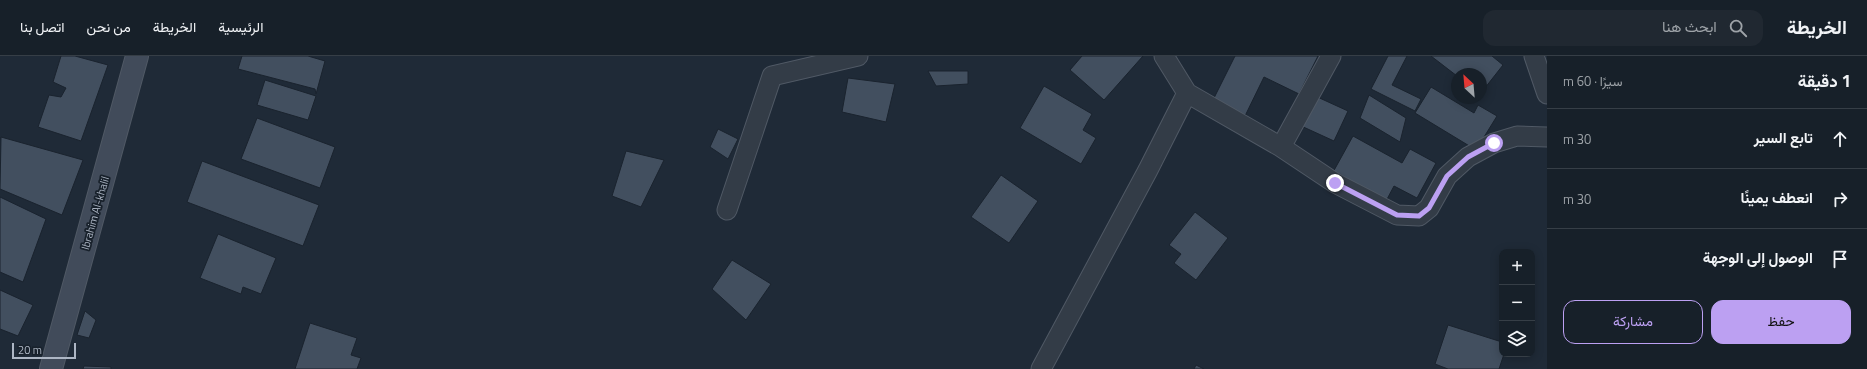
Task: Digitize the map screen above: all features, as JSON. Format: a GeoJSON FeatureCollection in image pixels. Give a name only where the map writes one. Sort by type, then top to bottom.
{"type":"FeatureCollection","features":[{"type":"Feature","properties":{"kind":"street","name":"Ibrahim Al-khalil"},"geometry":{"type":"LineString","coordinates":[[50,369],[137,56]]}},
{"type":"Feature","properties":{"kind":"street"},"geometry":{"type":"LineString","coordinates":[[727,210],[772,76],[858,56]]}},
{"type":"Feature","properties":{"kind":"street"},"geometry":{"type":"LineString","coordinates":[[1164,56],[1187,93],[1281,147],[1335,183],[1397,215],[1419,216],[1429,208],[1447,176],[1468,157],[1494,143],[1517,136],[1547,137]]}},
{"type":"Feature","properties":{"kind":"street"},"geometry":{"type":"LineString","coordinates":[[1281,147],[1331,56]]}},
{"type":"Feature","properties":{"kind":"street"},"geometry":{"type":"LineString","coordinates":[[1534,56],[1547,94]]}},
{"type":"Feature","properties":{"kind":"street"},"geometry":{"type":"LineString","coordinates":[[1041,369],[1148,170],[1187,93]]}},
{"type":"Feature","properties":{"kind":"building"},"geometry":{"type":"Polygon","coordinates":[[[61,56],[75,56],[108,65],[81,141],[38,127],[49,95],[61,97],[66,88],[53,82],[61,56]]]}},
{"type":"Feature","properties":{"kind":"building"},"geometry":{"type":"Polygon","coordinates":[[[242,56],[308,56],[325,61],[316,94],[315,89],[238,69],[242,56]]]}},
{"type":"Feature","properties":{"kind":"building"},"geometry":{"type":"Polygon","coordinates":[[[1082,56],[1143,56],[1104,100],[1070,70],[1082,56]]]}},
{"type":"Feature","properties":{"kind":"building"},"geometry":{"type":"Polygon","coordinates":[[[1235,56],[1318,56],[1299,94],[1264,77],[1245,116],[1213,100],[1235,56]]]}},
{"type":"Feature","properties":{"kind":"building"},"geometry":{"type":"Polygon","coordinates":[[[1388,56],[1407,56],[1392,85],[1421,99],[1415,111],[1371,89],[1388,56]]]}},
{"type":"Feature","properties":{"kind":"building"},"geometry":{"type":"Polygon","coordinates":[[[1431,56],[1492,56],[1503,65],[1487,85],[1487,68],[1451,68],[1451,71],[1431,56]]]}},
{"type":"Feature","properties":{"kind":"building"},"geometry":{"type":"Polygon","coordinates":[[[928,71],[968,71],[968,84],[936,86],[928,71]]]}},
{"type":"Feature","properties":{"kind":"building"},"geometry":{"type":"Polygon","coordinates":[[[848,78],[895,84],[886,122],[842,112],[848,78]]]}},
{"type":"Feature","properties":{"kind":"building"},"geometry":{"type":"Polygon","coordinates":[[[265,80],[316,96],[308,120],[257,105],[265,80]]]}},
{"type":"Feature","properties":{"kind":"building"},"geometry":{"type":"Polygon","coordinates":[[[1044,86],[1092,114],[1083,130],[1096,138],[1081,164],[1020,128],[1044,86]]]}},
{"type":"Feature","properties":{"kind":"building"},"geometry":{"type":"Polygon","coordinates":[[[1431,87],[1451,99],[1451,104],[1459,104],[1474,113],[1478,105],[1497,116],[1476,150],[1415,113],[1431,87]]]}},
{"type":"Feature","properties":{"kind":"building"},"geometry":{"type":"Polygon","coordinates":[[[1313,95],[1348,111],[1334,141],[1299,125],[1313,95]]]}},
{"type":"Feature","properties":{"kind":"building"},"geometry":{"type":"Polygon","coordinates":[[[1369,95],[1406,118],[1400,142],[1360,118],[1369,95]]]}},
{"type":"Feature","properties":{"kind":"building"},"geometry":{"type":"Polygon","coordinates":[[[257,118],[335,147],[320,188],[241,159],[257,118]]]}},
{"type":"Feature","properties":{"kind":"building"},"geometry":{"type":"Polygon","coordinates":[[[718,129],[738,139],[728,159],[710,147],[718,129]]]}},
{"type":"Feature","properties":{"kind":"building"},"geometry":{"type":"Polygon","coordinates":[[[1353,136],[1402,163],[1410,149],[1436,163],[1417,198],[1394,186],[1385,203],[1332,174],[1353,136]]]}},
{"type":"Feature","properties":{"kind":"building"},"geometry":{"type":"Polygon","coordinates":[[[1,137],[83,160],[62,215],[0,189],[1,137]]]}},
{"type":"Feature","properties":{"kind":"building"},"geometry":{"type":"Polygon","coordinates":[[[626,151],[664,160],[641,207],[612,196],[626,151]]]}},
{"type":"Feature","properties":{"kind":"building"},"geometry":{"type":"Polygon","coordinates":[[[202,161],[319,205],[303,246],[187,202],[202,161]]]}},
{"type":"Feature","properties":{"kind":"building"},"geometry":{"type":"Polygon","coordinates":[[[1001,175],[1038,201],[1009,243],[971,217],[1001,175]]]}},
{"type":"Feature","properties":{"kind":"building"},"geometry":{"type":"Polygon","coordinates":[[[0,197],[46,219],[23,282],[0,272],[0,197]]]}},
{"type":"Feature","properties":{"kind":"building"},"geometry":{"type":"Polygon","coordinates":[[[1195,212],[1228,238],[1196,280],[1174,263],[1181,254],[1169,245],[1195,212]]]}},
{"type":"Feature","properties":{"kind":"building"},"geometry":{"type":"Polygon","coordinates":[[[218,234],[276,258],[261,294],[243,287],[241,294],[200,278],[218,234]]]}},
{"type":"Feature","properties":{"kind":"building"},"geometry":{"type":"Polygon","coordinates":[[[732,260],[771,284],[746,320],[712,289],[732,260]]]}},
{"type":"Feature","properties":{"kind":"building"},"geometry":{"type":"Polygon","coordinates":[[[0,290],[33,305],[18,336],[0,329],[0,290]]]}},
{"type":"Feature","properties":{"kind":"building"},"geometry":{"type":"Polygon","coordinates":[[[85,311],[96,320],[89,338],[77,335],[85,311]]]}},
{"type":"Feature","properties":{"kind":"building"},"geometry":{"type":"Polygon","coordinates":[[[310,323],[357,338],[351,355],[361,358],[357,369],[295,369],[310,323]]]}},
{"type":"Feature","properties":{"kind":"building"},"geometry":{"type":"Polygon","coordinates":[[[1448,325],[1499,341],[1499,357],[1503,357],[1499,369],[1448,369],[1435,364],[1448,325]]]}},
{"type":"Feature","properties":{"kind":"building"},"geometry":{"type":"Polygon","coordinates":[[[1196,365],[1204,369],[1194,369],[1196,365]]]}},
{"type":"Feature","properties":{"kind":"building"},"geometry":{"type":"Polygon","coordinates":[[[84,366],[111,367],[111,369],[83,369],[84,366]]]}},
{"type":"Feature","properties":{"kind":"route"},"geometry":{"type":"LineString","coordinates":[[1335,183],[1397,215],[1419,216],[1429,208],[1447,176],[1468,157],[1494,143]]}}]}
